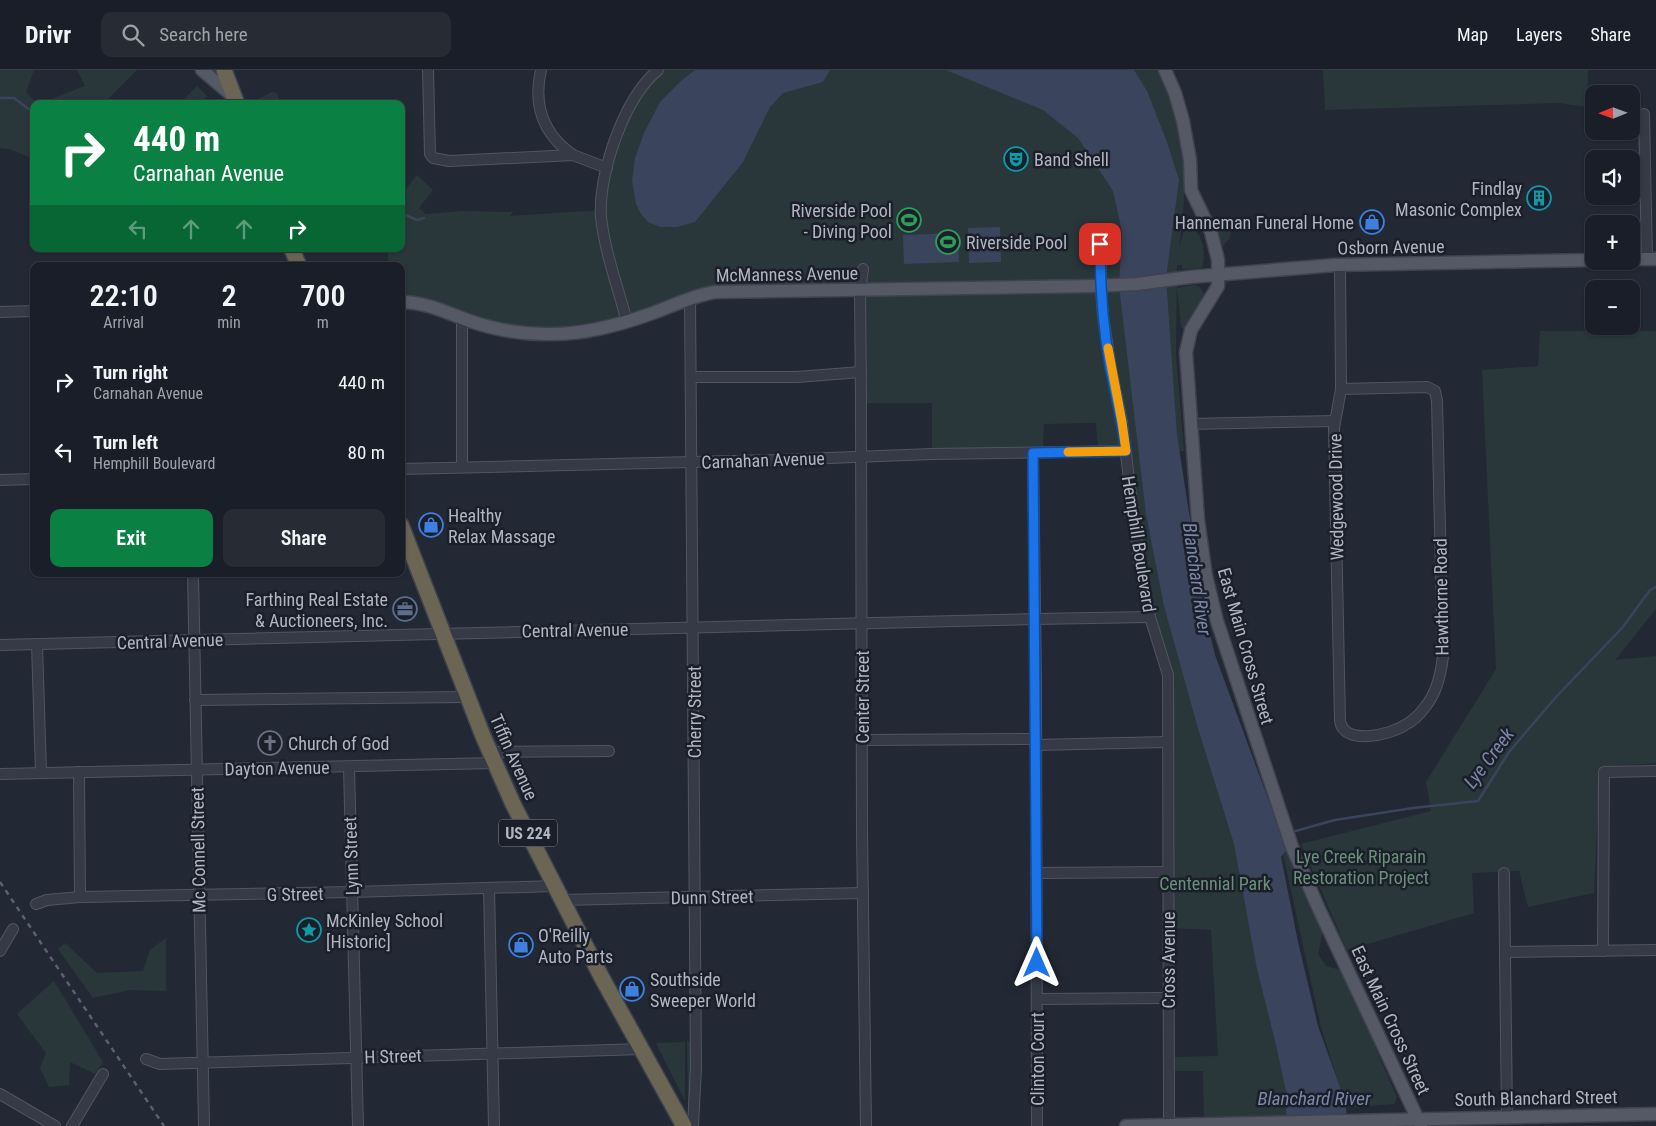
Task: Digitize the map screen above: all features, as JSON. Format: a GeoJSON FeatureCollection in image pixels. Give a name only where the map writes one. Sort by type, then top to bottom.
{"type":"FeatureCollection","features":[{"type":"Feature","properties":{"kind":"highway"},"geometry":{"type":"LineString","coordinates":[[224,70],[236,100]]}},
{"type":"Feature","properties":{"kind":"highway","name":"Tiffin Avenue"},"geometry":{"type":"LineString","coordinates":[[405,535],[492,757],[602,978],[684,1126]]}},
{"type":"Feature","properties":{"kind":"main road"},"geometry":{"type":"LineString","coordinates":[[202,70],[235,100]]}},
{"type":"Feature","properties":{"kind":"main road","name":"East Main Cross Street"},"geometry":{"type":"LineString","coordinates":[[1165,70],[1175,93],[1183,120],[1190,160],[1191,190],[1215,242],[1218,260],[1218,286],[1188,336],[1186,352],[1198,520],[1211,599],[1292,847],[1419,1122]]}},
{"type":"Feature","properties":{"kind":"main road","name":"Osborn Avenue"},"geometry":{"type":"LineString","coordinates":[[1190,277],[1340,265],[1585,260]]}},
{"type":"Feature","properties":{"kind":"main road","name":"McManness Avenue"},"geometry":{"type":"LineString","coordinates":[[405,302],[427,305],[498,329],[544,334],[591,331],[627,322],[690,298],[715,292],[1094,286],[1137,284],[1190,277]]}},
{"type":"Feature","properties":{"kind":"main road","name":"South Blanchard Street"},"geometry":{"type":"LineString","coordinates":[[1126,1126],[1356,1120],[1419,1122],[1507,1116],[1656,1114]]}},
{"type":"Feature","properties":{"kind":"street"},"geometry":{"type":"LineString","coordinates":[[428,70],[430,154],[436,159],[449,161],[573,155]]}},
{"type":"Feature","properties":{"kind":"street"},"geometry":{"type":"LineString","coordinates":[[540,70],[538,96],[542,118],[555,138],[573,155],[607,168]]}},
{"type":"Feature","properties":{"kind":"street"},"geometry":{"type":"LineString","coordinates":[[627,322],[609,255],[602,218],[602,193],[607,168],[627,110],[636,95],[658,70]]}},
{"type":"Feature","properties":{"kind":"street"},"geometry":{"type":"LineString","coordinates":[[1644,114],[1651,259]]}},
{"type":"Feature","properties":{"kind":"street","name":"Hemphill Boulevard"},"geometry":{"type":"LineString","coordinates":[[1101,232],[1103,316],[1126,451],[1139,560],[1150,617],[1168,675]]}},
{"type":"Feature","properties":{"kind":"street","name":"Wedgewood Drive"},"geometry":{"type":"LineString","coordinates":[[1340,265],[1341,389],[1335,421],[1342,730]]}},
{"type":"Feature","properties":{"kind":"street","name":"Center Street"},"geometry":{"type":"LineString","coordinates":[[863,269],[860,290],[866,1126]]}},
{"type":"Feature","properties":{"kind":"street","name":"Cherry Street"},"geometry":{"type":"LineString","coordinates":[[690,298],[696,1068],[693,1126]]}},
{"type":"Feature","properties":{"kind":"street"},"geometry":{"type":"LineString","coordinates":[[0,312],[30,311]]}},
{"type":"Feature","properties":{"kind":"street"},"geometry":{"type":"LineString","coordinates":[[462,318],[462,467]]}},
{"type":"Feature","properties":{"kind":"street"},"geometry":{"type":"LineString","coordinates":[[691,377],[797,377],[861,372]]}},
{"type":"Feature","properties":{"kind":"street","name":"Hawthorne Road"},"geometry":{"type":"LineString","coordinates":[[1341,389],[1427,387],[1435,390],[1443,656],[1436,690],[1431,700],[1416,717],[1404,726],[1395,730],[1367,736],[1350,735],[1342,730]]}},
{"type":"Feature","properties":{"kind":"street"},"geometry":{"type":"LineString","coordinates":[[1190,424],[1335,421]]}},
{"type":"Feature","properties":{"kind":"street","name":"Carnahan Avenue"},"geometry":{"type":"LineString","coordinates":[[405,469],[932,454],[1126,451]]}},
{"type":"Feature","properties":{"kind":"street","name":"Clinton Court"},"geometry":{"type":"LineString","coordinates":[[1033,453],[1037,1126]]}},
{"type":"Feature","properties":{"kind":"street"},"geometry":{"type":"LineString","coordinates":[[0,480],[30,479]]}},
{"type":"Feature","properties":{"kind":"street","name":"Mc Connell Street"},"geometry":{"type":"LineString","coordinates":[[193,577],[204,1126]]}},
{"type":"Feature","properties":{"kind":"street","name":"Central Avenue"},"geometry":{"type":"LineString","coordinates":[[0,645],[1150,617]]}},
{"type":"Feature","properties":{"kind":"street"},"geometry":{"type":"LineString","coordinates":[[38,644],[41,773]]}},
{"type":"Feature","properties":{"kind":"street","name":"Cross Avenue"},"geometry":{"type":"LineString","coordinates":[[1168,675],[1169,1124]]}},
{"type":"Feature","properties":{"kind":"street"},"geometry":{"type":"LineString","coordinates":[[195,700],[468,697]]}},
{"type":"Feature","properties":{"kind":"street"},"geometry":{"type":"LineString","coordinates":[[862,740],[1167,742]]}},
{"type":"Feature","properties":{"kind":"street","name":"Dayton Avenue"},"geometry":{"type":"LineString","coordinates":[[0,774],[349,767],[610,750]]}},
{"type":"Feature","properties":{"kind":"street","name":"Lynn Street"},"geometry":{"type":"LineString","coordinates":[[349,767],[358,1126]]}},
{"type":"Feature","properties":{"kind":"street"},"geometry":{"type":"LineString","coordinates":[[1603,950],[1604,772],[1656,771]]}},
{"type":"Feature","properties":{"kind":"street"},"geometry":{"type":"LineString","coordinates":[[79,772],[80,897]]}},
{"type":"Feature","properties":{"kind":"street"},"geometry":{"type":"LineString","coordinates":[[1036,873],[1168,872]]}},
{"type":"Feature","properties":{"kind":"street"},"geometry":{"type":"LineString","coordinates":[[1504,873],[1507,1116]]}},
{"type":"Feature","properties":{"kind":"street","name":"G Street"},"geometry":{"type":"LineString","coordinates":[[36,904],[47,900],[80,897],[199,896],[555,886]]}},
{"type":"Feature","properties":{"kind":"street"},"geometry":{"type":"LineString","coordinates":[[489,888],[494,1126]]}},
{"type":"Feature","properties":{"kind":"street","name":"Dunn Street"},"geometry":{"type":"LineString","coordinates":[[562,900],[863,893]]}},
{"type":"Feature","properties":{"kind":"street"},"geometry":{"type":"LineString","coordinates":[[0,951],[13,929]]}},
{"type":"Feature","properties":{"kind":"street"},"geometry":{"type":"LineString","coordinates":[[1505,952],[1656,950]]}},
{"type":"Feature","properties":{"kind":"street"},"geometry":{"type":"LineString","coordinates":[[1037,999],[1168,998]]}},
{"type":"Feature","properties":{"kind":"street","name":"H Street"},"geometry":{"type":"LineString","coordinates":[[146,1059],[160,1064],[642,1049]]}},
{"type":"Feature","properties":{"kind":"street"},"geometry":{"type":"LineString","coordinates":[[72,1126],[103,1074]]}},
{"type":"Feature","properties":{"kind":"street"},"geometry":{"type":"LineString","coordinates":[[0,1094],[54,1126]]}},
{"type":"Feature","properties":{"kind":"green space"},"geometry":{"type":"Polygon","coordinates":[[[0,70],[34,70],[26,92],[34,100],[30,100],[30,157],[9,149],[0,148],[0,70]]]}},
{"type":"Feature","properties":{"kind":"green space"},"geometry":{"type":"Polygon","coordinates":[[[77,70],[137,70],[107,100],[48,100],[85,86],[77,70]]]}},
{"type":"Feature","properties":{"kind":"green space","name":"Centennial Park"},"geometry":{"type":"Polygon","coordinates":[[[658,70],[1160,70],[1175,115],[1183,157],[1184,200],[1179,247],[1185,226],[1191,228],[1200,236],[1204,259],[1202,268],[1182,269],[1182,265],[1177,265],[1176,354],[1184,451],[1159,451],[1309,1121],[1204,1124],[1203,1071],[1168,1071],[1168,1057],[1218,1056],[1211,930],[1168,928],[1168,675],[1150,617],[1125,451],[1098,451],[1096,423],[1044,424],[1043,453],[932,454],[932,403],[861,403],[860,290],[715,292],[652,313],[544,334],[405,303],[405,262],[388,262],[388,252],[405,252],[405,190],[417,175],[433,190],[419,208],[426,214],[463,211],[513,212],[510,216],[601,210],[618,133],[658,70]]]}},
{"type":"Feature","properties":{"kind":"green space"},"geometry":{"type":"Polygon","coordinates":[[[1323,70],[1588,70],[1588,85],[1585,85],[1585,107],[1559,103],[1325,110],[1323,70]]]}},
{"type":"Feature","properties":{"kind":"green space"},"geometry":{"type":"Polygon","coordinates":[[[197,86],[208,97],[201,100],[183,100],[197,86]]]}},
{"type":"Feature","properties":{"kind":"green space"},"geometry":{"type":"Polygon","coordinates":[[[272,92],[277,93],[279,100],[256,100],[272,92]]]}},
{"type":"Feature","properties":{"kind":"green space"},"geometry":{"type":"Polygon","coordinates":[[[1213,222],[1227,224],[1231,231],[1230,238],[1223,246],[1213,222]]]}},
{"type":"Feature","properties":{"kind":"green space"},"geometry":{"type":"Polygon","coordinates":[[[1195,285],[1200,287],[1204,294],[1187,328],[1184,329],[1181,327],[1177,288],[1195,285]]]}},
{"type":"Feature","properties":{"kind":"green space","name":"Lye Creek Riparain Restoration Project"},"geometry":{"type":"Polygon","coordinates":[[[1540,331],[1585,331],[1585,335],[1640,335],[1640,331],[1656,331],[1656,609],[1615,660],[1656,656],[1656,763],[1600,767],[1594,893],[1528,907],[1519,871],[1472,873],[1474,913],[1347,950],[1301,844],[1431,811],[1426,782],[1496,669],[1482,370],[1538,366],[1540,331]]]}},
{"type":"Feature","properties":{"kind":"green space"},"geometry":{"type":"Polygon","coordinates":[[[1287,849],[1323,931],[1318,954],[1326,966],[1341,970],[1346,976],[1378,1046],[1375,1047],[1397,1097],[1394,1104],[1346,1108],[1321,1027],[1283,854],[1287,849]]]}},
{"type":"Feature","properties":{"kind":"green space"},"geometry":{"type":"Polygon","coordinates":[[[166,938],[166,991],[130,990],[93,998],[58,949],[65,943],[97,973],[143,971],[150,950],[166,938]]]}},
{"type":"Feature","properties":{"kind":"green space"},"geometry":{"type":"Polygon","coordinates":[[[54,981],[103,1062],[95,1074],[70,1062],[69,1085],[49,1087],[40,1068],[46,1053],[17,1014],[54,981]]]}},
{"type":"Feature","properties":{"kind":"green space"},"geometry":{"type":"Polygon","coordinates":[[[687,1041],[692,1043],[690,1106],[688,1105],[687,1041]]]}},
{"type":"Feature","properties":{"kind":"green space"},"geometry":{"type":"Polygon","coordinates":[[[685,1042],[685,1101],[656,1043],[685,1042]]]}},
{"type":"Feature","properties":{"kind":"water"},"geometry":{"type":"Polygon","coordinates":[[[695,70],[830,70],[823,82],[783,93],[770,107],[743,162],[695,222],[677,227],[660,227],[648,222],[636,204],[632,181],[635,158],[644,133],[660,102],[695,70]]]}},
{"type":"Feature","properties":{"kind":"water","name":"Blanchard River"},"geometry":{"type":"Polygon","coordinates":[[[946,70],[1134,70],[1147,91],[1167,142],[1179,180],[1166,278],[1177,435],[1204,610],[1215,655],[1277,823],[1290,820],[1298,841],[1287,849],[1281,857],[1298,942],[1318,1026],[1346,1104],[1347,1126],[1290,1126],[1286,1112],[1287,1096],[1257,969],[1234,844],[1197,725],[1164,606],[1146,514],[1119,286],[1122,232],[1113,191],[1078,138],[1043,110],[946,70]]]}},
{"type":"Feature","properties":{"kind":"water","name":"Riverside Pool - Diving Pool"},"geometry":{"type":"Polygon","coordinates":[[[916,212],[917,228],[902,228],[901,213],[916,212]]]}},
{"type":"Feature","properties":{"kind":"water"},"geometry":{"type":"Polygon","coordinates":[[[1000,227],[1001,262],[969,263],[968,228],[1000,227]]]}},
{"type":"Feature","properties":{"kind":"water"},"geometry":{"type":"Polygon","coordinates":[[[958,233],[959,262],[904,264],[903,235],[958,233]]]}},
{"type":"Feature","properties":{"kind":"waterway"},"geometry":{"type":"LineString","coordinates":[[0,98],[14,98],[30,110]]}},
{"type":"Feature","properties":{"kind":"waterway"},"geometry":{"type":"LineString","coordinates":[[405,215],[417,220],[424,218]]}},
{"type":"Feature","properties":{"kind":"waterway","name":"Lye Creek"},"geometry":{"type":"LineString","coordinates":[[1292,832],[1335,820],[1413,808],[1478,801],[1509,752],[1556,697],[1622,628],[1650,590],[1656,587]]}},
{"type":"Feature","properties":{"kind":"railway"},"geometry":{"type":"LineString","coordinates":[[0,882],[164,1126]]}},
{"type":"Feature","properties":{"kind":"slow traffic"},"geometry":{"type":"LineString","coordinates":[[1068,452],[1126,451],[1108,348]]}},
{"type":"Feature","properties":{"kind":"place","name":"Band Shell"},"geometry":{"type":"Point","coordinates":[1016,159]}},
{"type":"Feature","properties":{"kind":"place","name":"Findlay Masonic Complex"},"geometry":{"type":"Point","coordinates":[1539,198]}},
{"type":"Feature","properties":{"kind":"place","name":"Riverside Pool - Diving Pool"},"geometry":{"type":"Point","coordinates":[909,220]}},
{"type":"Feature","properties":{"kind":"place","name":"Hanneman Funeral Home"},"geometry":{"type":"Point","coordinates":[1372,222]}},
{"type":"Feature","properties":{"kind":"place","name":"Riverside Pool"},"geometry":{"type":"Point","coordinates":[948,242]}},
{"type":"Feature","properties":{"kind":"place","name":"Healthy Relax Massage"},"geometry":{"type":"Point","coordinates":[431,525]}},
{"type":"Feature","properties":{"kind":"place","name":"Farthing Real Estate & Auctioneers, Inc."},"geometry":{"type":"Point","coordinates":[405,609]}},
{"type":"Feature","properties":{"kind":"place","name":"Church of God"},"geometry":{"type":"Point","coordinates":[270,743]}},
{"type":"Feature","properties":{"kind":"place","name":"McKinley School [Historic]"},"geometry":{"type":"Point","coordinates":[309,930]}},
{"type":"Feature","properties":{"kind":"place","name":"O'Reilly Auto Parts"},"geometry":{"type":"Point","coordinates":[521,945]}},
{"type":"Feature","properties":{"kind":"place","name":"Southside Sweeper World"},"geometry":{"type":"Point","coordinates":[632,989]}},
{"type":"Feature","properties":{"kind":"route"},"geometry":{"type":"LineString","coordinates":[[1037,963],[1033,453],[1126,451],[1103,316],[1100,244]]}}]}
